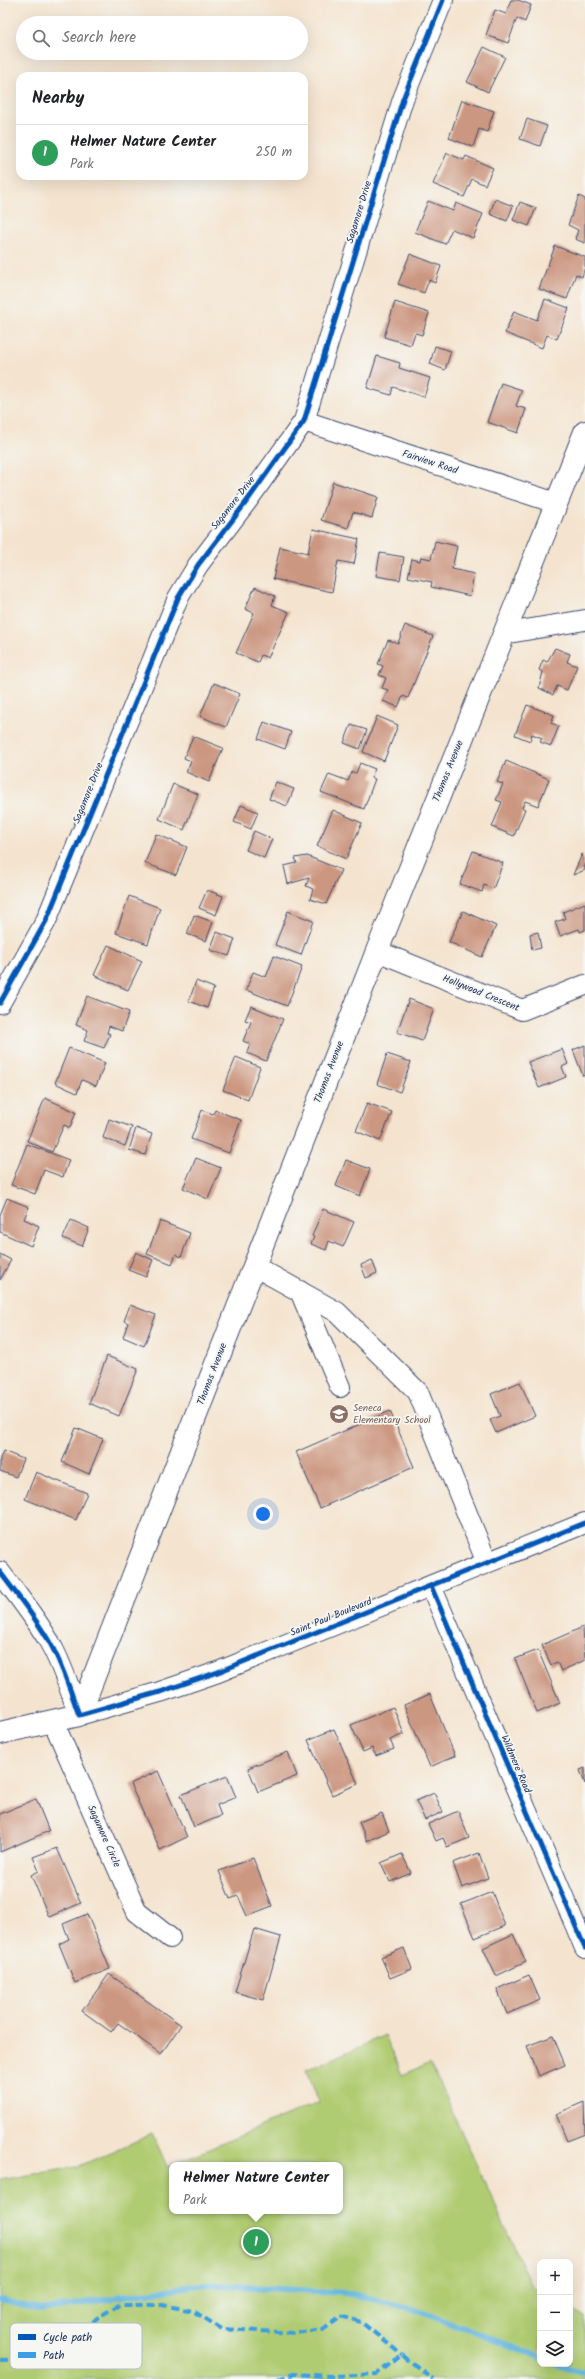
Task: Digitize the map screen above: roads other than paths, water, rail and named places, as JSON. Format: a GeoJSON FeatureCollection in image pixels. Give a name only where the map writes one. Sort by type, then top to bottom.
{"type":"FeatureCollection","features":[{"type":"Feature","properties":{"kind":"main road","name":"Thomas Avenue"},"geometry":{"type":"LineString","coordinates":[[79,1715],[377,951],[585,432]]}},
{"type":"Feature","properties":{"kind":"main road","name":"Saint Paul Boulevard"},"geometry":{"type":"LineString","coordinates":[[0,1733],[79,1715]]}},
{"type":"Feature","properties":{"kind":"street","name":"Sagamore Drive"},"geometry":{"type":"LineString","coordinates":[[0,1003],[46,921],[178,598],[198,565],[247,501],[304,421],[403,99],[443,0]]}},
{"type":"Feature","properties":{"kind":"street","name":"Fairview Road"},"geometry":{"type":"LineString","coordinates":[[304,421],[556,503]]}},
{"type":"Feature","properties":{"kind":"street"},"geometry":{"type":"LineString","coordinates":[[503,634],[585,620]]}},
{"type":"Feature","properties":{"kind":"street","name":"Hollywood Crescent"},"geometry":{"type":"LineString","coordinates":[[377,951],[522,1010],[585,985]]}},
{"type":"Feature","properties":{"kind":"street"},"geometry":{"type":"LineString","coordinates":[[254,1266],[337,1312],[418,1392],[487,1563]]}},
{"type":"Feature","properties":{"kind":"street"},"geometry":{"type":"LineString","coordinates":[[300,1291],[340,1387]]}},
{"type":"Feature","properties":{"kind":"street","name":"Saint Paul Boulevard"},"geometry":{"type":"LineString","coordinates":[[79,1715],[160,1692],[218,1672],[585,1523]]}},
{"type":"Feature","properties":{"kind":"street"},"geometry":{"type":"LineString","coordinates":[[0,1572],[34,1618],[50,1644],[64,1671],[79,1715]]}},
{"type":"Feature","properties":{"kind":"street","name":"Wildmere Road"},"geometry":{"type":"LineString","coordinates":[[431,1586],[585,1948]]}},
{"type":"Feature","properties":{"kind":"street","name":"Sagamore Circle"},"geometry":{"type":"LineString","coordinates":[[53,1721],[137,1912],[170,1938]]}},
{"type":"Feature","properties":{"kind":"waterway"},"geometry":{"type":"LineString","coordinates":[[0,2300],[40,2310],[205,2284],[346,2293],[410,2308],[537,2356]]}},
{"type":"Feature","properties":{"kind":"waterway"},"geometry":{"type":"LineString","coordinates":[[567,2367],[585,2373]]}},
{"type":"Feature","properties":{"kind":"place","name":"Seneca Elementary School"},"geometry":{"type":"Point","coordinates":[339,1414]}},
{"type":"Feature","properties":{"kind":"place","name":"Helmer Nature Center"},"geometry":{"type":"Point","coordinates":[256,2242]}}]}
